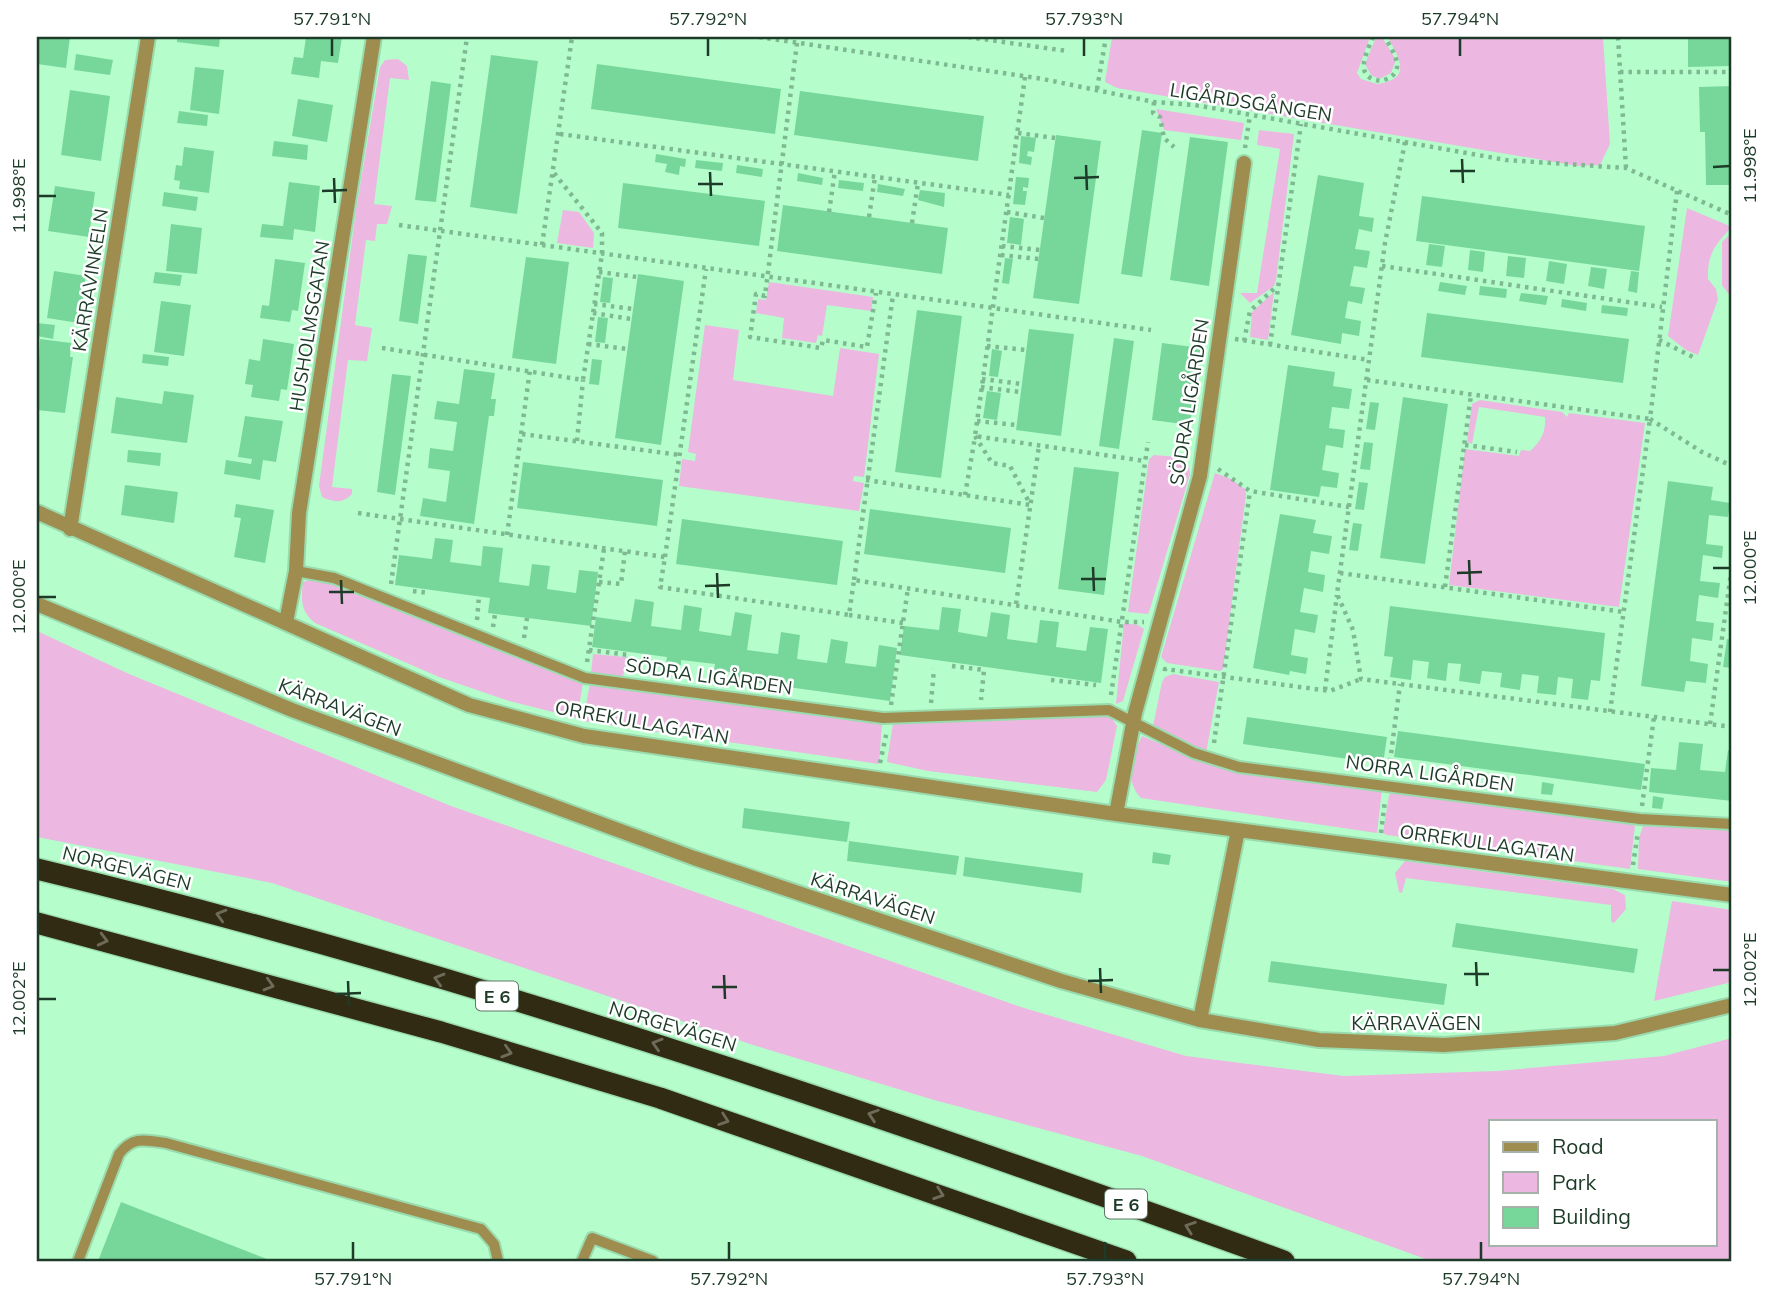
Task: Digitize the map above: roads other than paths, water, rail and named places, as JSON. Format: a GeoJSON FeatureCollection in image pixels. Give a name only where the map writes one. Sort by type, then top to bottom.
{"type":"FeatureCollection","features":[{"type":"Feature","properties":{"kind":"highway","name":"NORGEVÄGEN"},"geometry":{"type":"LineString","coordinates":[[37,869],[212,912],[674,1049],[999,1157],[1284,1261]]}},
{"type":"Feature","properties":{"kind":"highway"},"geometry":{"type":"LineString","coordinates":[[37,923],[441,1032],[660,1098],[1126,1261]]}},
{"type":"Feature","properties":{"kind":"street","name":"KÄRRAVINKELN"},"geometry":{"type":"LineString","coordinates":[[70,529],[148,37]]}},
{"type":"Feature","properties":{"kind":"street","name":"HUSHOLMSGATAN"},"geometry":{"type":"LineString","coordinates":[[286,622],[296,571],[299,513],[374,37]]}},
{"type":"Feature","properties":{"kind":"street","name":"SÖDRA LIGÅRDEN"},"geometry":{"type":"LineString","coordinates":[[1116,814],[1132,724],[1202,458],[1244,163]]}},
{"type":"Feature","properties":{"kind":"street","name":"ORREKULLAGATAN"},"geometry":{"type":"LineString","coordinates":[[37,512],[469,705],[572,732],[1116,814],[1732,895]]}},
{"type":"Feature","properties":{"kind":"street","name":"KÄRRAVÄGEN"},"geometry":{"type":"LineString","coordinates":[[37,604],[292,710],[694,858],[1061,981],[1200,1020],[1319,1040],[1444,1045],[1615,1033],[1732,1005]]}},
{"type":"Feature","properties":{"kind":"street"},"geometry":{"type":"LineString","coordinates":[[1200,1020],[1238,830]]}},
{"type":"Feature","properties":{"kind":"lane","name":"SÖDRA LIGÅRDEN"},"geometry":{"type":"LineString","coordinates":[[296,571],[334,578],[584,678],[889,718],[1109,710],[1132,724]]}},
{"type":"Feature","properties":{"kind":"lane","name":"NORRA LIGÅRDEN"},"geometry":{"type":"LineString","coordinates":[[1132,724],[1238,767],[1387,784],[1640,819],[1732,824]]}},
{"type":"Feature","properties":{"kind":"lane"},"geometry":{"type":"LineString","coordinates":[[78,1261],[119,1154],[128,1143],[139,1139],[166,1143],[481,1228],[494,1244],[498,1261]]}},
{"type":"Feature","properties":{"kind":"lane"},"geometry":{"type":"LineString","coordinates":[[582,1261],[592,1238],[653,1261]]}}]}
